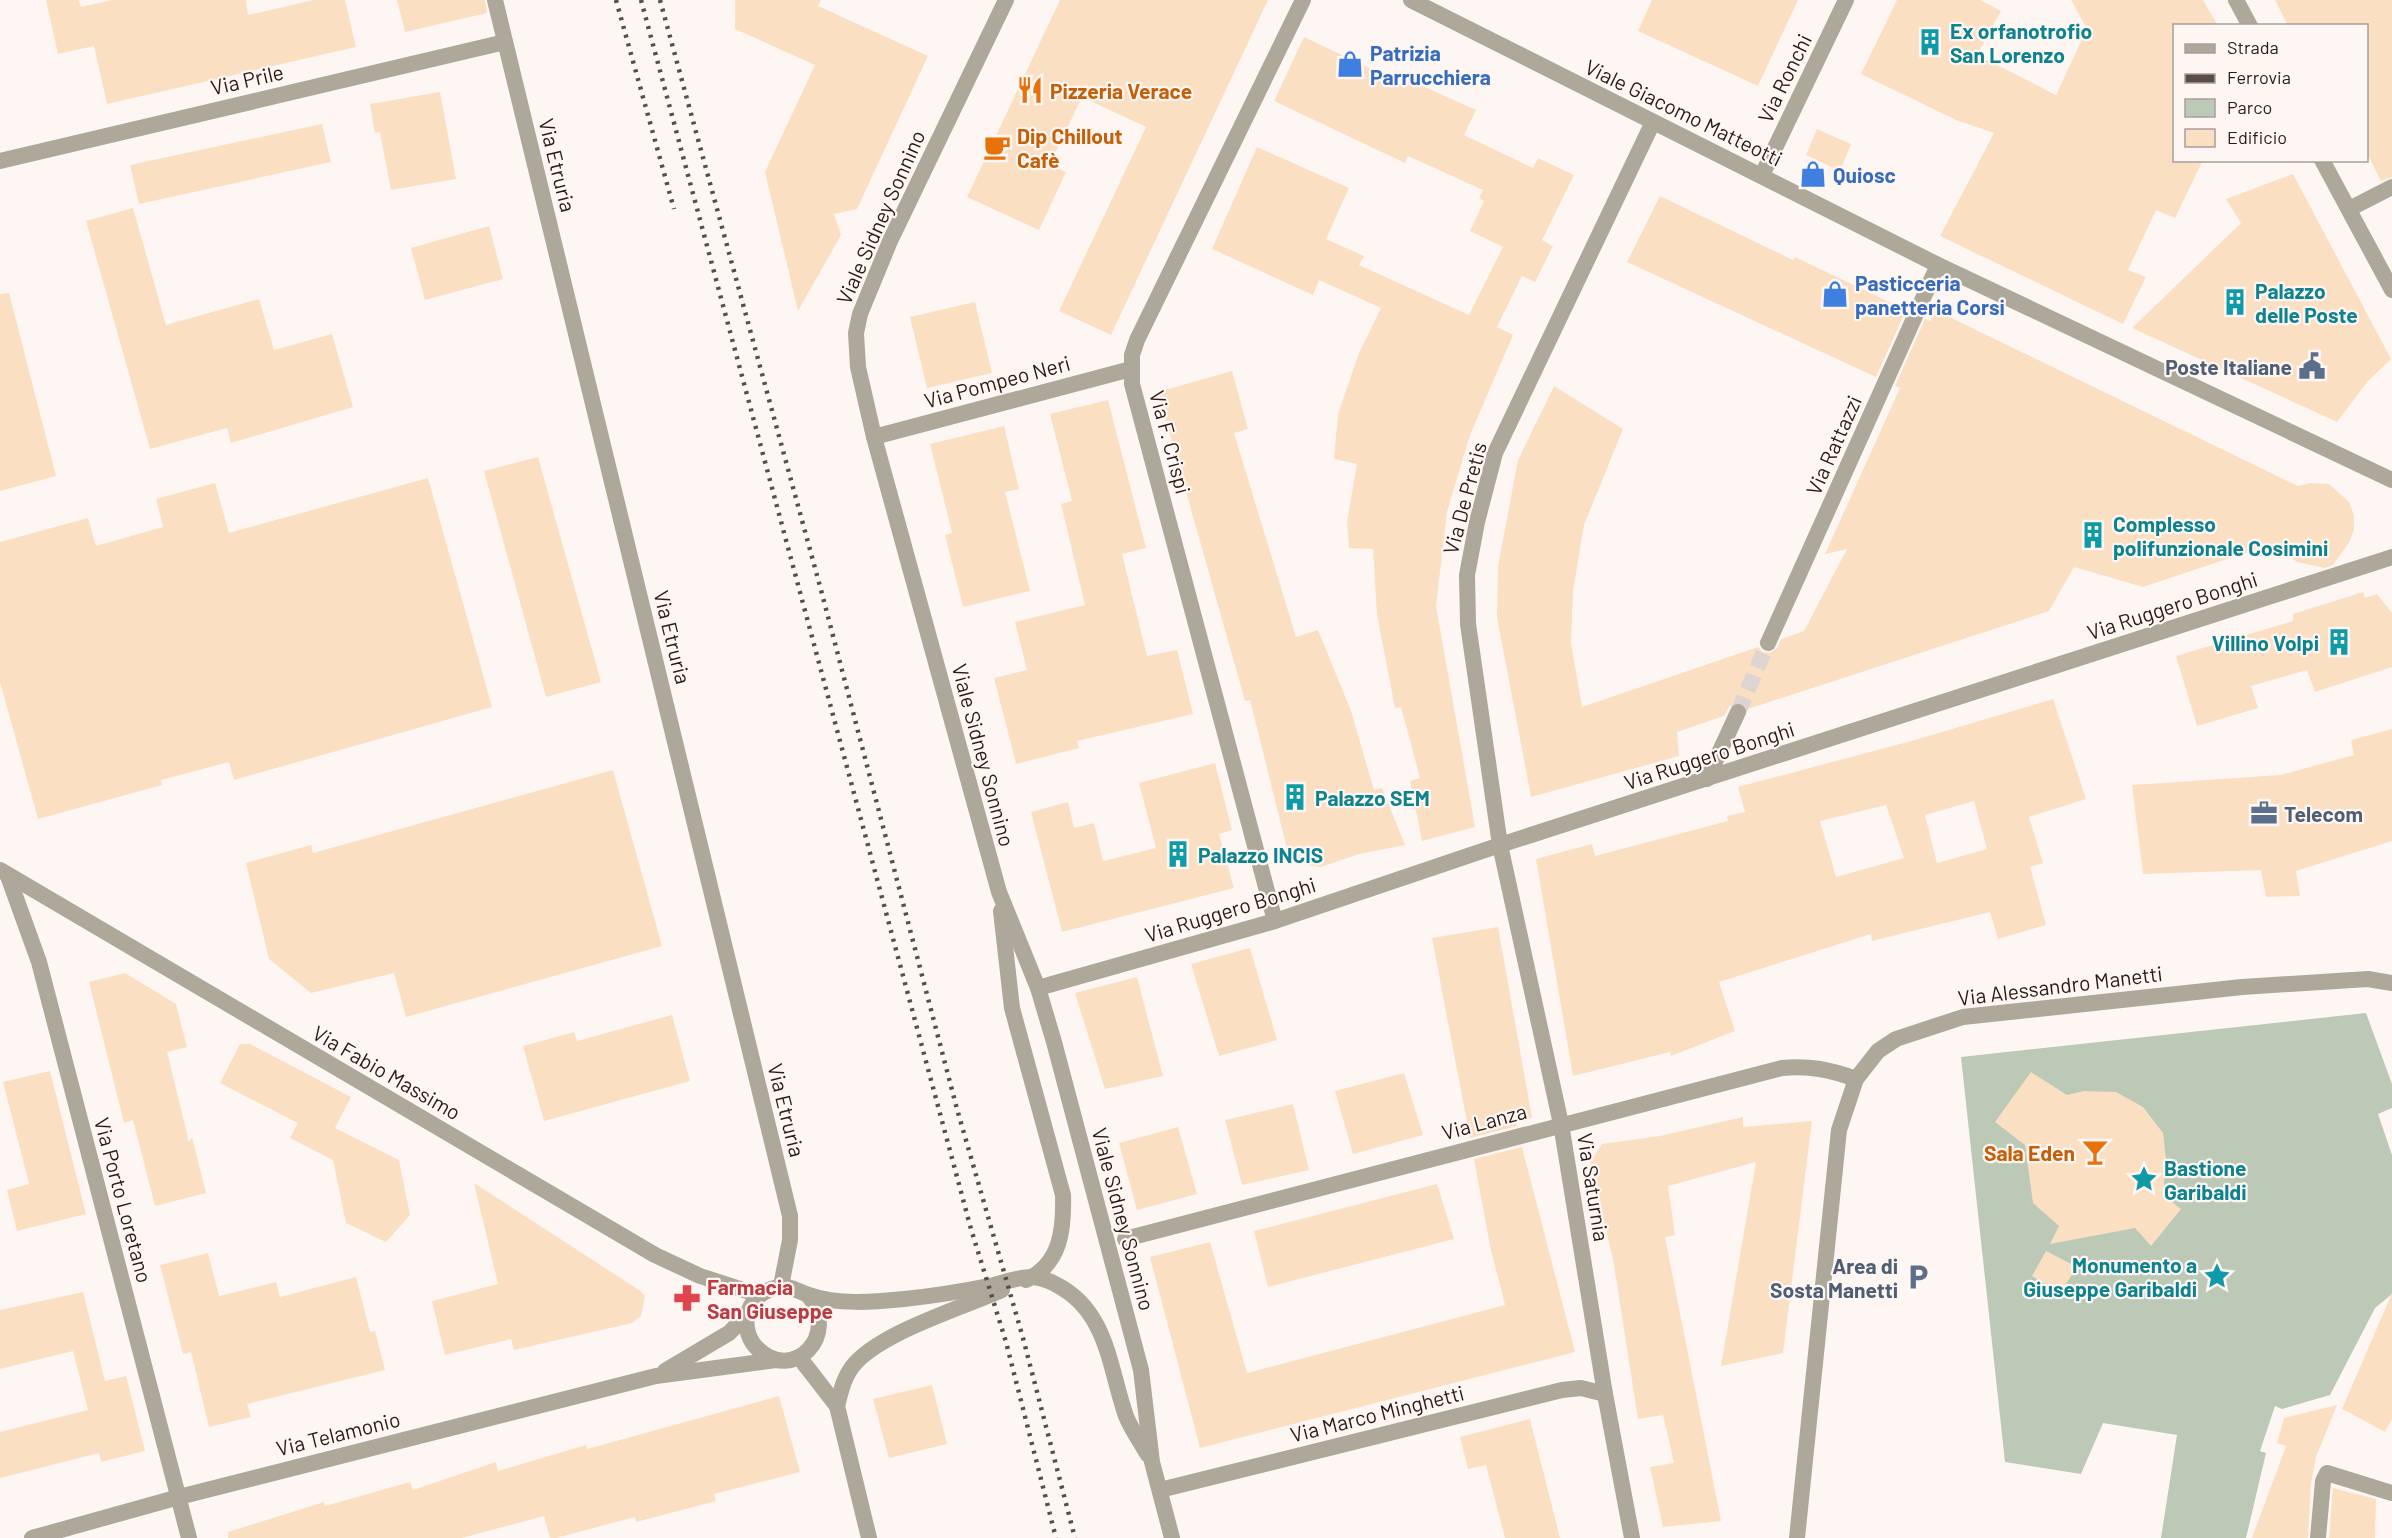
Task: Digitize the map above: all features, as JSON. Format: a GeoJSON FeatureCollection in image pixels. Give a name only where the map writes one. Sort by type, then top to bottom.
{"type":"FeatureCollection","features":[{"type":"Feature","properties":{"kind":"street","name":"Via Etruria"},"geometry":{"type":"LineString","coordinates":[[495,0],[790,1216],[790,1240],[781,1286]]}},
{"type":"Feature","properties":{"kind":"street","name":"Viale Sidney Sonnino"},"geometry":{"type":"LineString","coordinates":[[1006,0],[890,241],[860,314],[856,333],[858,367],[874,437],[999,892],[1038,988],[1141,1370],[1152,1462],[1172,1538]]}},
{"type":"Feature","properties":{"kind":"street","name":"Via F. Crispi"},"geometry":{"type":"LineString","coordinates":[[1275,921],[1132,384],[1131,369],[1137,340],[1304,0]]}},
{"type":"Feature","properties":{"kind":"street","name":"Viale Giacomo Matteotti"},"geometry":{"type":"LineString","coordinates":[[1411,0],[1938,265],[2392,480]]}},
{"type":"Feature","properties":{"kind":"street","name":"Via Ronchi"},"geometry":{"type":"LineString","coordinates":[[1762,175],[1846,0]]}},
{"type":"Feature","properties":{"kind":"street"},"geometry":{"type":"LineString","coordinates":[[2236,0],[2249,24]]}},
{"type":"Feature","properties":{"kind":"street","name":"Via Prile"},"geometry":{"type":"LineString","coordinates":[[0,161],[505,42]]}},
{"type":"Feature","properties":{"kind":"street","name":"Via De Pretis"},"geometry":{"type":"LineString","coordinates":[[1500,845],[1468,624],[1467,575],[1477,522],[1495,453],[1653,122]]}},
{"type":"Feature","properties":{"kind":"street"},"geometry":{"type":"LineString","coordinates":[[2323,162],[2392,290]]}},
{"type":"Feature","properties":{"kind":"street"},"geometry":{"type":"LineString","coordinates":[[2349,209],[2392,187]]}},
{"type":"Feature","properties":{"kind":"street","name":"Via Rattazzi"},"geometry":{"type":"LineString","coordinates":[[1768,643],[1938,265]]}},
{"type":"Feature","properties":{"kind":"street","name":"Via Pompeo Neri"},"geometry":{"type":"LineString","coordinates":[[874,437],[1131,369]]}},
{"type":"Feature","properties":{"kind":"street","name":"Via Ruggero Bonghi"},"geometry":{"type":"LineString","coordinates":[[1038,988],[1275,921],[1500,845],[2392,557]]}},
{"type":"Feature","properties":{"kind":"street"},"geometry":{"type":"LineString","coordinates":[[1707,779],[1738,712]]}},
{"type":"Feature","properties":{"kind":"street","name":"Via Saturnia"},"geometry":{"type":"LineString","coordinates":[[1500,845],[1561,1124],[1605,1394],[1632,1538]]}},
{"type":"Feature","properties":{"kind":"street","name":"Via Fabio Massimo"},"geometry":{"type":"LineString","coordinates":[[4,873],[678,1268],[759,1295]]}},
{"type":"Feature","properties":{"kind":"street","name":"Via Porto Loretano"},"geometry":{"type":"LineString","coordinates":[[4,873],[39,962],[189,1538]]}},
{"type":"Feature","properties":{"kind":"street"},"geometry":{"type":"LineString","coordinates":[[837,1406],[844,1380],[851,1368],[860,1358],[885,1340],[1032,1277],[1056,1254],[1064,1218],[1063,1195],[1012,1008],[999,892]]}},
{"type":"Feature","properties":{"kind":"street","name":"Via Alessandro Manetti"},"geometry":{"type":"LineString","coordinates":[[1797,1538],[1839,1130],[1856,1079],[1866,1063],[1896,1039],[1963,1017],[2242,987],[2368,979],[2392,982]]}},
{"type":"Feature","properties":{"kind":"street","name":"Via Lanza"},"geometry":{"type":"LineString","coordinates":[[1125,1239],[1782,1068],[1802,1066],[1827,1069],[1856,1079]]}},
{"type":"Feature","properties":{"kind":"street"},"geometry":{"type":"LineString","coordinates":[[759,1295],[781,1286],[790,1287],[808,1295],[872,1302],[946,1294],[1032,1277],[1056,1284],[1095,1318],[1106,1342],[1127,1418],[1152,1462]]}},
{"type":"Feature","properties":{"kind":"street","name":"Via Telamonio"},"geometry":{"type":"LineString","coordinates":[[656,1376],[729,1333],[747,1315],[759,1295]]}},
{"type":"Feature","properties":{"kind":"street"},"geometry":{"type":"LineString","coordinates":[[808,1295],[816,1305],[820,1329],[816,1341],[799,1357],[837,1406],[868,1538]]}},
{"type":"Feature","properties":{"kind":"street"},"geometry":{"type":"LineString","coordinates":[[747,1315],[749,1338],[765,1355],[776,1359]]}},
{"type":"Feature","properties":{"kind":"street","name":"Via Telamonio"},"geometry":{"type":"LineString","coordinates":[[32,1538],[179,1497],[656,1376],[799,1357]]}},
{"type":"Feature","properties":{"kind":"street","name":"Via Marco Minghetti"},"geometry":{"type":"LineString","coordinates":[[1160,1490],[1562,1390],[1581,1388],[1605,1394]]}},
{"type":"Feature","properties":{"kind":"street"},"geometry":{"type":"LineString","coordinates":[[2318,1538],[2323,1481],[2327,1473],[2392,1493]]}},
{"type":"Feature","properties":{"kind":"green space"},"geometry":{"type":"Polygon","coordinates":[[[2366,1013],[2392,1084],[2392,1108],[2378,1114],[2392,1155],[2392,1294],[2375,1308],[2330,1395],[2282,1409],[2275,1406],[2260,1451],[2266,1453],[2246,1538],[2161,1538],[2177,1435],[2103,1423],[2081,1474],[2005,1462],[1961,1057],[2366,1013]]]}},
{"type":"Feature","properties":{"kind":"building"},"geometry":{"type":"Polygon","coordinates":[[[46,0],[79,0],[81,7],[112,0],[246,0],[248,15],[314,0],[345,0],[356,47],[107,104],[94,46],[58,54],[46,0]]]}},
{"type":"Feature","properties":{"kind":"building"},"geometry":{"type":"Polygon","coordinates":[[[397,0],[485,0],[487,13],[405,32],[397,0]]]}},
{"type":"Feature","properties":{"kind":"building"},"geometry":{"type":"Polygon","coordinates":[[[735,0],[821,0],[818,6],[928,56],[857,209],[834,214],[841,235],[798,311],[765,172],[815,65],[735,29],[735,0]]]}},
{"type":"Feature","properties":{"kind":"building"},"geometry":{"type":"Polygon","coordinates":[[[1060,0],[1268,0],[1111,335],[1059,311],[1146,127],[1082,97],[1050,164],[1066,172],[1039,230],[967,197],[1060,0]]]}},
{"type":"Feature","properties":{"kind":"building"},"geometry":{"type":"Polygon","coordinates":[[[1652,0],[1798,0],[1758,86],[1638,31],[1652,0]]]}},
{"type":"Feature","properties":{"kind":"building"},"geometry":{"type":"Polygon","coordinates":[[[1897,0],[1980,0],[2001,11],[1977,55],[2056,95],[2087,29],[2071,0],[2203,0],[2217,24],[2173,24],[2173,162],[2202,162],[2175,218],[2156,210],[2128,270],[2146,277],[2123,324],[1940,236],[1994,133],[1956,120],[1861,74],[1897,0]]]}},
{"type":"Feature","properties":{"kind":"building"},"geometry":{"type":"Polygon","coordinates":[[[2275,0],[2392,0],[2392,177],[2381,181],[2368,155],[2368,24],[2287,24],[2275,0]]]}},
{"type":"Feature","properties":{"kind":"building"},"geometry":{"type":"Polygon","coordinates":[[[1304,37],[1405,85],[1407,79],[1476,110],[1464,135],[1533,168],[1538,158],[1574,175],[1542,240],[1553,246],[1535,282],[1522,276],[1497,327],[1513,335],[1470,435],[1447,512],[1436,606],[1475,827],[1422,841],[1410,781],[1420,778],[1401,707],[1395,708],[1377,615],[1373,549],[1349,548],[1347,522],[1357,464],[1334,459],[1338,414],[1359,353],[1381,308],[1319,280],[1313,295],[1212,249],[1257,147],[1349,188],[1326,239],[1364,256],[1359,265],[1469,315],[1503,247],[1470,231],[1484,201],[1479,198],[1483,190],[1408,156],[1405,163],[1274,101],[1304,37]]]}},
{"type":"Feature","properties":{"kind":"building"},"geometry":{"type":"Polygon","coordinates":[[[440,92],[456,179],[391,190],[380,132],[375,133],[370,104],[440,92]]]}},
{"type":"Feature","properties":{"kind":"building"},"geometry":{"type":"Polygon","coordinates":[[[322,124],[331,162],[139,204],[130,165],[322,124]]]}},
{"type":"Feature","properties":{"kind":"building"},"geometry":{"type":"Polygon","coordinates":[[[1817,129],[1851,144],[1840,171],[1806,155],[1817,129]]]}},
{"type":"Feature","properties":{"kind":"building","name":"Palazzo delle Poste"},"geometry":{"type":"Polygon","coordinates":[[[2293,174],[2391,359],[2368,381],[2337,422],[2132,328],[2241,223],[2226,199],[2293,174]]]}},
{"type":"Feature","properties":{"kind":"building"},"geometry":{"type":"Polygon","coordinates":[[[1660,196],[1793,260],[1795,257],[1906,310],[1876,377],[1627,262],[1660,196]]]}},
{"type":"Feature","properties":{"kind":"building"},"geometry":{"type":"Polygon","coordinates":[[[133,208],[166,325],[259,299],[274,350],[332,334],[353,407],[231,443],[227,428],[150,449],[86,221],[133,208]]]}},
{"type":"Feature","properties":{"kind":"building"},"geometry":{"type":"Polygon","coordinates":[[[489,226],[503,279],[425,300],[411,248],[489,226]]]}},
{"type":"Feature","properties":{"kind":"building"},"geometry":{"type":"Polygon","coordinates":[[[9,293],[56,476],[0,491],[0,294],[9,293]]]}},
{"type":"Feature","properties":{"kind":"building"},"geometry":{"type":"Polygon","coordinates":[[[975,302],[992,373],[927,388],[910,317],[975,302]]]}},
{"type":"Feature","properties":{"kind":"building","name":"Complesso polifunzionale Cosimini"},"geometry":{"type":"Polygon","coordinates":[[[1935,310],[2298,486],[2311,483],[2329,484],[2349,502],[2354,515],[2354,529],[2350,541],[2333,565],[2325,568],[2297,562],[2272,544],[2143,587],[2074,567],[2049,611],[1748,709],[1743,703],[1736,702],[1729,707],[1724,716],[1677,732],[1679,756],[1531,797],[1497,617],[1498,566],[1518,460],[1554,386],[1623,429],[1584,525],[1573,591],[1571,643],[1582,707],[1758,647],[1763,652],[1770,653],[1777,648],[1781,639],[1804,631],[1847,549],[1825,554],[1900,388],[1895,386],[1925,319],[1930,321],[1935,310]]]}},
{"type":"Feature","properties":{"kind":"building"},"geometry":{"type":"Polygon","coordinates":[[[1232,371],[1248,429],[1234,433],[1296,637],[1318,630],[1351,711],[1374,790],[1382,788],[1405,845],[1359,854],[1321,867],[1300,864],[1287,849],[1250,700],[1245,701],[1158,392],[1232,371]]]}},
{"type":"Feature","properties":{"kind":"building"},"geometry":{"type":"Polygon","coordinates":[[[1108,400],[1146,548],[1122,554],[1147,656],[1177,650],[1193,714],[1077,741],[1079,748],[1016,764],[994,678],[1027,670],[1015,622],[1085,605],[1061,504],[1072,501],[1050,414],[1108,400]]]}},
{"type":"Feature","properties":{"kind":"building"},"geometry":{"type":"Polygon","coordinates":[[[1004,426],[1019,489],[1005,492],[1030,591],[963,607],[945,535],[952,533],[930,444],[1004,426]]]}},
{"type":"Feature","properties":{"kind":"building"},"geometry":{"type":"Polygon","coordinates":[[[538,457],[601,682],[546,697],[484,471],[538,457]]]}},
{"type":"Feature","properties":{"kind":"building"},"geometry":{"type":"Polygon","coordinates":[[[428,478],[492,707],[234,780],[229,762],[161,780],[162,785],[38,819],[0,682],[0,542],[88,518],[96,546],[163,527],[156,499],[215,483],[229,533],[428,478]]]}},
{"type":"Feature","properties":{"kind":"building"},"geometry":{"type":"Polygon","coordinates":[[[2363,592],[2365,598],[2377,594],[2392,613],[2392,667],[2315,692],[2307,670],[2251,686],[2258,708],[2197,726],[2176,656],[2293,621],[2293,614],[2363,592]]]}},
{"type":"Feature","properties":{"kind":"building"},"geometry":{"type":"Polygon","coordinates":[[[2053,699],[2086,799],[2029,817],[2043,863],[2030,867],[2046,925],[1998,939],[1990,912],[1872,941],[1871,934],[1719,982],[1735,1031],[1671,1056],[1670,1052],[1573,1076],[1536,859],[1592,844],[1595,856],[1728,821],[1727,816],[1745,812],[1738,787],[1915,740],[2053,699]],[[1974,801],[1925,815],[1937,863],[1987,849],[1974,801]],[[1886,805],[1820,821],[1836,877],[1904,858],[1886,805]]]}},
{"type":"Feature","properties":{"kind":"building","name":"Telecom"},"geometry":{"type":"Polygon","coordinates":[[[2392,729],[2392,841],[2296,871],[2300,896],[2266,897],[2261,870],[2143,874],[2132,785],[2280,775],[2354,755],[2351,740],[2392,729]]]}},
{"type":"Feature","properties":{"kind":"building","name":"Palazzo INCIS"},"geometry":{"type":"Polygon","coordinates":[[[1215,763],[1232,830],[1219,834],[1234,888],[1062,932],[1031,812],[1068,802],[1074,828],[1094,823],[1103,861],[1156,848],[1139,783],[1215,763]]]}},
{"type":"Feature","properties":{"kind":"building"},"geometry":{"type":"Polygon","coordinates":[[[613,770],[662,946],[406,1017],[394,973],[311,993],[269,959],[246,863],[311,845],[313,853],[613,770]]]}},
{"type":"Feature","properties":{"kind":"building"},"geometry":{"type":"Polygon","coordinates":[[[1498,927],[1532,1118],[1515,1122],[1517,1126],[1470,1138],[1432,938],[1498,927]]]}},
{"type":"Feature","properties":{"kind":"building"},"geometry":{"type":"Polygon","coordinates":[[[1250,948],[1277,1040],[1219,1056],[1191,964],[1250,948]]]}},
{"type":"Feature","properties":{"kind":"building"},"geometry":{"type":"Polygon","coordinates":[[[125,973],[176,1004],[187,1047],[167,1052],[189,1142],[192,1137],[206,1193],[155,1206],[133,1120],[124,1123],[89,982],[125,973]]]}},
{"type":"Feature","properties":{"kind":"building"},"geometry":{"type":"Polygon","coordinates":[[[1137,977],[1163,1076],[1105,1089],[1075,993],[1137,977]]]}},
{"type":"Feature","properties":{"kind":"building"},"geometry":{"type":"Polygon","coordinates":[[[672,1015],[690,1081],[544,1121],[523,1046],[574,1032],[577,1041],[672,1015]]]}},
{"type":"Feature","properties":{"kind":"building"},"geometry":{"type":"Polygon","coordinates":[[[240,1044],[250,1044],[351,1097],[335,1128],[399,1160],[410,1215],[386,1242],[346,1223],[333,1160],[290,1138],[298,1123],[220,1083],[240,1044]]]}},
{"type":"Feature","properties":{"kind":"building"},"geometry":{"type":"Polygon","coordinates":[[[50,1071],[86,1214],[17,1231],[7,1190],[29,1184],[3,1082],[50,1071]]]}},
{"type":"Feature","properties":{"kind":"building","name":"Sala Eden"},"geometry":{"type":"Polygon","coordinates":[[[2031,1072],[2067,1095],[2084,1091],[2116,1092],[2143,1107],[2163,1133],[2166,1159],[2163,1195],[2181,1209],[2151,1246],[2135,1228],[2050,1244],[2059,1226],[2033,1203],[2025,1145],[1995,1122],[2031,1072]]]}},
{"type":"Feature","properties":{"kind":"building"},"geometry":{"type":"Polygon","coordinates":[[[1404,1073],[1423,1135],[1353,1154],[1335,1091],[1404,1073]]]}},
{"type":"Feature","properties":{"kind":"building"},"geometry":{"type":"Polygon","coordinates":[[[1293,1104],[1309,1170],[1242,1185],[1225,1120],[1293,1104]]]}},
{"type":"Feature","properties":{"kind":"building"},"geometry":{"type":"Polygon","coordinates":[[[1743,1117],[1743,1127],[1812,1121],[1783,1353],[1721,1366],[1756,1162],[1668,1186],[1675,1235],[1665,1237],[1721,1521],[1663,1527],[1650,1467],[1674,1463],[1663,1415],[1638,1419],[1613,1259],[1590,1162],[1602,1144],[1660,1136],[1743,1117]]]}},
{"type":"Feature","properties":{"kind":"building"},"geometry":{"type":"Polygon","coordinates":[[[1178,1127],[1197,1194],[1137,1210],[1119,1143],[1178,1127]]]}},
{"type":"Feature","properties":{"kind":"building"},"geometry":{"type":"Polygon","coordinates":[[[1522,1147],[1575,1352],[1200,1448],[1150,1257],[1210,1242],[1247,1373],[1505,1305],[1490,1246],[1474,1159],[1522,1147]]]}},
{"type":"Feature","properties":{"kind":"building"},"geometry":{"type":"Polygon","coordinates":[[[474,1183],[639,1290],[645,1296],[641,1316],[632,1323],[514,1350],[511,1339],[445,1355],[432,1301],[498,1284],[474,1183]]]}},
{"type":"Feature","properties":{"kind":"building"},"geometry":{"type":"Polygon","coordinates":[[[1437,1184],[1454,1239],[1268,1287],[1254,1231],[1437,1184]]]}},
{"type":"Feature","properties":{"kind":"building"},"geometry":{"type":"Polygon","coordinates":[[[2046,1251],[2077,1267],[2060,1293],[2032,1276],[2046,1251]]]}},
{"type":"Feature","properties":{"kind":"building"},"geometry":{"type":"Polygon","coordinates":[[[208,1253],[219,1296],[276,1282],[280,1297],[356,1277],[370,1332],[375,1331],[385,1370],[247,1404],[251,1417],[209,1427],[191,1352],[183,1354],[160,1265],[208,1253]]]}},
{"type":"Feature","properties":{"kind":"building"},"geometry":{"type":"Polygon","coordinates":[[[83,1292],[105,1381],[126,1376],[145,1451],[101,1462],[99,1453],[0,1478],[0,1432],[88,1410],[73,1351],[0,1369],[0,1310],[83,1292]]]}},
{"type":"Feature","properties":{"kind":"building"},"geometry":{"type":"Polygon","coordinates":[[[2392,1293],[2392,1419],[2385,1432],[2342,1409],[2392,1293]]]}},
{"type":"Feature","properties":{"kind":"building"},"geometry":{"type":"Polygon","coordinates":[[[932,1385],[947,1444],[889,1458],[873,1399],[932,1385]]]}},
{"type":"Feature","properties":{"kind":"building"},"geometry":{"type":"Polygon","coordinates":[[[779,1396],[800,1472],[714,1494],[716,1501],[636,1522],[635,1517],[556,1538],[550,1538],[544,1516],[462,1538],[228,1538],[228,1532],[324,1502],[325,1506],[410,1482],[413,1490],[496,1462],[498,1471],[586,1445],[587,1449],[779,1396]]]}},
{"type":"Feature","properties":{"kind":"building"},"geometry":{"type":"Polygon","coordinates":[[[2337,1405],[2316,1457],[2311,1483],[2308,1538],[2252,1538],[2286,1446],[2277,1443],[2284,1418],[2337,1405]]]}},
{"type":"Feature","properties":{"kind":"building"},"geometry":{"type":"Polygon","coordinates":[[[1530,1419],[1560,1538],[1505,1538],[1486,1465],[1468,1469],[1460,1437],[1530,1419]]]}},
{"type":"Feature","properties":{"kind":"building"},"geometry":{"type":"Polygon","coordinates":[[[2333,1488],[2376,1499],[2375,1538],[2329,1538],[2333,1488]]]}},
{"type":"Feature","properties":{"kind":"tunnel"},"geometry":{"type":"LineString","coordinates":[[1738,712],[1768,643]]}},
{"type":"Feature","properties":{"kind":"railway"},"geometry":{"type":"LineString","coordinates":[[616,0],[674,209]]}},
{"type":"Feature","properties":{"kind":"railway"},"geometry":{"type":"LineString","coordinates":[[641,0],[971,1229],[1006,1342],[1056,1538]]}},
{"type":"Feature","properties":{"kind":"railway"},"geometry":{"type":"LineString","coordinates":[[660,0],[821,590],[957,1109],[1023,1338],[1075,1538]]}},
{"type":"Feature","properties":{"kind":"place","name":"Ex orfanotrofio San Lorenzo"},"geometry":{"type":"Point","coordinates":[1930,42]}},
{"type":"Feature","properties":{"kind":"place","name":"Patrizia Parrucchiera"},"geometry":{"type":"Point","coordinates":[1350,64]}},
{"type":"Feature","properties":{"kind":"place","name":"Pizzeria Verace"},"geometry":{"type":"Point","coordinates":[1030,90]}},
{"type":"Feature","properties":{"kind":"place","name":"Dip Chillout Cafè"},"geometry":{"type":"Point","coordinates":[997,147]}},
{"type":"Feature","properties":{"kind":"place","name":"Quiosc"},"geometry":{"type":"Point","coordinates":[1813,174]}},
{"type":"Feature","properties":{"kind":"place","name":"Pasticceria panetteria Corsi"},"geometry":{"type":"Point","coordinates":[1835,294]}},
{"type":"Feature","properties":{"kind":"place","name":"Palazzo delle Poste"},"geometry":{"type":"Point","coordinates":[2235,302]}},
{"type":"Feature","properties":{"kind":"place","name":"Poste Italiane"},"geometry":{"type":"Point","coordinates":[2312,366]}},
{"type":"Feature","properties":{"kind":"place","name":"Complesso polifunzionale Cosimini"},"geometry":{"type":"Point","coordinates":[2093,535]}},
{"type":"Feature","properties":{"kind":"place","name":"Villino Volpi"},"geometry":{"type":"Point","coordinates":[2339,642]}},
{"type":"Feature","properties":{"kind":"place","name":"Palazzo SEM"},"geometry":{"type":"Point","coordinates":[1295,797]}},
{"type":"Feature","properties":{"kind":"place","name":"Telecom"},"geometry":{"type":"Point","coordinates":[2264,813]}},
{"type":"Feature","properties":{"kind":"place","name":"Palazzo INCIS"},"geometry":{"type":"Point","coordinates":[1178,854]}},
{"type":"Feature","properties":{"kind":"place","name":"Sala Eden"},"geometry":{"type":"Point","coordinates":[2095,1152]}},
{"type":"Feature","properties":{"kind":"place","name":"Bastione Garibaldi"},"geometry":{"type":"Point","coordinates":[2144,1179]}},
{"type":"Feature","properties":{"kind":"place","name":"Monumento a Giuseppe Garibaldi"},"geometry":{"type":"Point","coordinates":[2217,1276]}},
{"type":"Feature","properties":{"kind":"place","name":"Area di Sosta Manetti"},"geometry":{"type":"Point","coordinates":[1918,1277]}},
{"type":"Feature","properties":{"kind":"place","name":"Farmacia San Giuseppe"},"geometry":{"type":"Point","coordinates":[687,1298]}}]}
